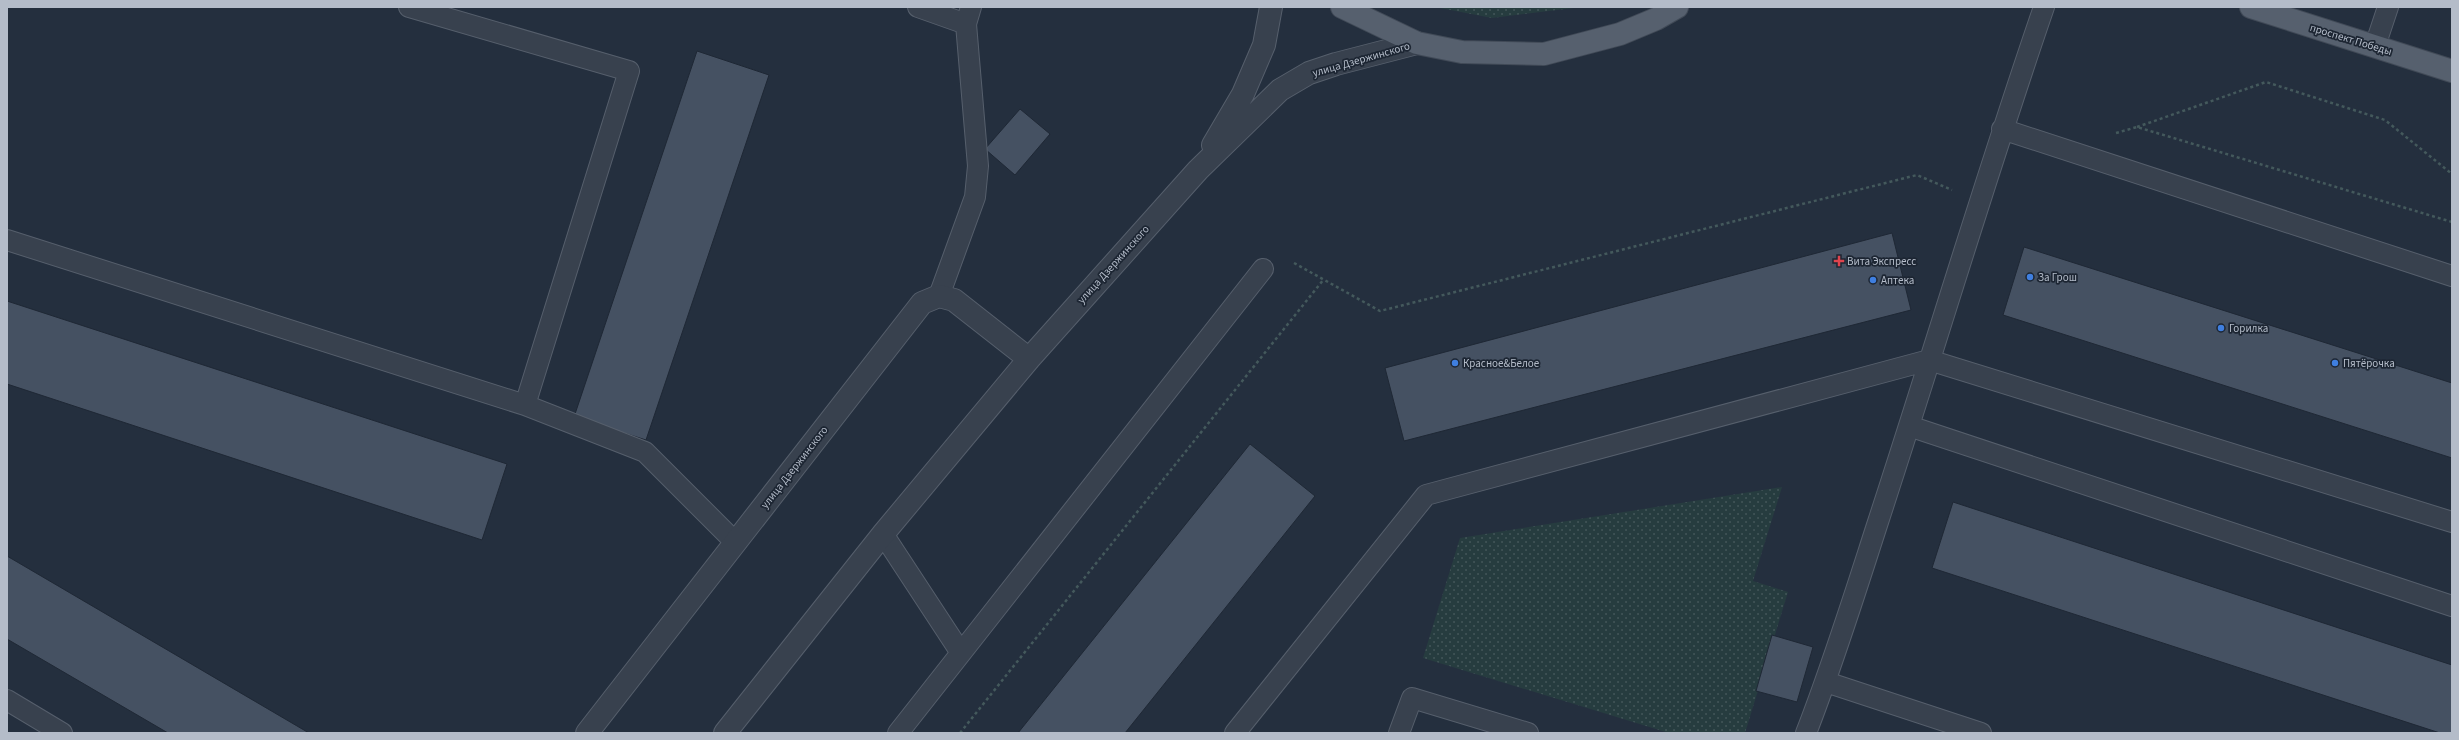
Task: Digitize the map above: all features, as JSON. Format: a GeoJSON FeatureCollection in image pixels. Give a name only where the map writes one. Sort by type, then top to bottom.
{"type":"FeatureCollection","features":[{"type":"Feature","properties":{"kind":"main road"},"geometry":{"type":"LineString","coordinates":[[1342,7],[1417,43],[1462,52],[1544,54],[1620,34],[1656,19],[1677,7]]}},
{"type":"Feature","properties":{"kind":"main road","name":"проспект Победы"},"geometry":{"type":"LineString","coordinates":[[2251,7],[2452,71]]}},
{"type":"Feature","properties":{"kind":"street","name":"улица Дзержинского"},"geometry":{"type":"LineString","coordinates":[[1198,170],[1243,94],[1264,45],[1271,7]]}},
{"type":"Feature","properties":{"kind":"street","name":"улица Дзержинского"},"geometry":{"type":"LineString","coordinates":[[725,733],[883,534],[1029,359],[1198,170],[1280,90],[1309,73],[1336,64],[1417,43]]}},
{"type":"Feature","properties":{"kind":"street","name":"улица Дзержинского"},"geometry":{"type":"LineString","coordinates":[[587,733],[922,303],[939,296]]}},
{"type":"Feature","properties":{"kind":"street"},"geometry":{"type":"LineString","coordinates":[[939,296],[954,300],[1029,359]]}},
{"type":"Feature","properties":{"kind":"lane"},"geometry":{"type":"LineString","coordinates":[[409,7],[629,71],[525,405]]}},
{"type":"Feature","properties":{"kind":"lane"},"geometry":{"type":"LineString","coordinates":[[918,7],[968,15],[978,166],[975,197],[939,296]]}},
{"type":"Feature","properties":{"kind":"lane"},"geometry":{"type":"LineString","coordinates":[[1806,733],[1826,682],[1909,426],[1978,202],[2044,7]]}},
{"type":"Feature","properties":{"kind":"lane"},"geometry":{"type":"LineString","coordinates":[[2376,46],[2388,7]]}},
{"type":"Feature","properties":{"kind":"lane"},"geometry":{"type":"LineString","coordinates":[[2002,129],[2452,276]]}},
{"type":"Feature","properties":{"kind":"lane"},"geometry":{"type":"LineString","coordinates":[[7,240],[525,405],[645,452],[735,542]]}},
{"type":"Feature","properties":{"kind":"lane"},"geometry":{"type":"LineString","coordinates":[[898,733],[1263,268]]}},
{"type":"Feature","properties":{"kind":"lane"},"geometry":{"type":"LineString","coordinates":[[1235,733],[1426,495],[1929,360],[2452,522]]}},
{"type":"Feature","properties":{"kind":"lane"},"geometry":{"type":"LineString","coordinates":[[1909,426],[2452,606]]}},
{"type":"Feature","properties":{"kind":"lane"},"geometry":{"type":"LineString","coordinates":[[883,534],[961,653]]}},
{"type":"Feature","properties":{"kind":"lane"},"geometry":{"type":"LineString","coordinates":[[1826,682],[1981,733]]}},
{"type":"Feature","properties":{"kind":"lane"},"geometry":{"type":"LineString","coordinates":[[1399,733],[1412,698],[1528,733]]}},
{"type":"Feature","properties":{"kind":"lane"},"geometry":{"type":"LineString","coordinates":[[7,700],[62,733]]}},
{"type":"Feature","properties":{"kind":"path"},"geometry":{"type":"LineString","coordinates":[[2109,135],[2137,127],[2266,82],[2384,120],[2452,174]]}},
{"type":"Feature","properties":{"kind":"path"},"geometry":{"type":"LineString","coordinates":[[2137,127],[2452,222]]}},
{"type":"Feature","properties":{"kind":"path"},"geometry":{"type":"LineString","coordinates":[[1289,260],[1380,311],[1917,175],[1978,202]]}},
{"type":"Feature","properties":{"kind":"path"},"geometry":{"type":"LineString","coordinates":[[960,733],[1324,279]]}},
{"type":"Feature","properties":{"kind":"green space"},"geometry":{"type":"Polygon","coordinates":[[[1435,7],[1582,7],[1492,18],[1435,7]]]}},
{"type":"Feature","properties":{"kind":"green space"},"geometry":{"type":"Polygon","coordinates":[[[1782,487],[1753,581],[1788,592],[1745,733],[1669,733],[1423,658],[1460,538],[1782,487]]]}},
{"type":"Feature","properties":{"kind":"building"},"geometry":{"type":"Polygon","coordinates":[[[697,51],[769,75],[646,440],[574,417],[697,51]]]}},
{"type":"Feature","properties":{"kind":"building"},"geometry":{"type":"Polygon","coordinates":[[[1020,109],[1050,134],[1015,175],[985,149],[1020,109]]]}},
{"type":"Feature","properties":{"kind":"building"},"geometry":{"type":"Polygon","coordinates":[[[1892,233],[1911,310],[1404,441],[1385,368],[1892,233]]]}},
{"type":"Feature","properties":{"kind":"building"},"geometry":{"type":"Polygon","coordinates":[[[2024,247],[2452,383],[2452,458],[2003,315],[2024,247]]]}},
{"type":"Feature","properties":{"kind":"building"},"geometry":{"type":"Polygon","coordinates":[[[7,301],[507,464],[482,540],[7,384],[7,301]]]}},
{"type":"Feature","properties":{"kind":"building"},"geometry":{"type":"Polygon","coordinates":[[[1250,444],[1315,496],[1125,733],[1018,733],[1250,444]]]}},
{"type":"Feature","properties":{"kind":"building"},"geometry":{"type":"Polygon","coordinates":[[[1953,502],[2452,665],[2452,733],[2440,733],[1932,568],[1953,502]]]}},
{"type":"Feature","properties":{"kind":"building"},"geometry":{"type":"Polygon","coordinates":[[[7,556],[309,733],[168,733],[7,639],[7,556]]]}},
{"type":"Feature","properties":{"kind":"building"},"geometry":{"type":"Polygon","coordinates":[[[1772,635],[1813,647],[1797,702],[1756,691],[1772,635]]]}},
{"type":"Feature","properties":{"kind":"place","name":"Вита Экспресс"},"geometry":{"type":"Point","coordinates":[1839,261]}},
{"type":"Feature","properties":{"kind":"place","name":"За Грош"},"geometry":{"type":"Point","coordinates":[2030,277]}},
{"type":"Feature","properties":{"kind":"place","name":"Аптека"},"geometry":{"type":"Point","coordinates":[1873,280]}},
{"type":"Feature","properties":{"kind":"place","name":"Горилка"},"geometry":{"type":"Point","coordinates":[2221,328]}},
{"type":"Feature","properties":{"kind":"place","name":"Красное&Белое"},"geometry":{"type":"Point","coordinates":[1455,363]}},
{"type":"Feature","properties":{"kind":"place","name":"Пятёрочка"},"geometry":{"type":"Point","coordinates":[2335,363]}}]}
